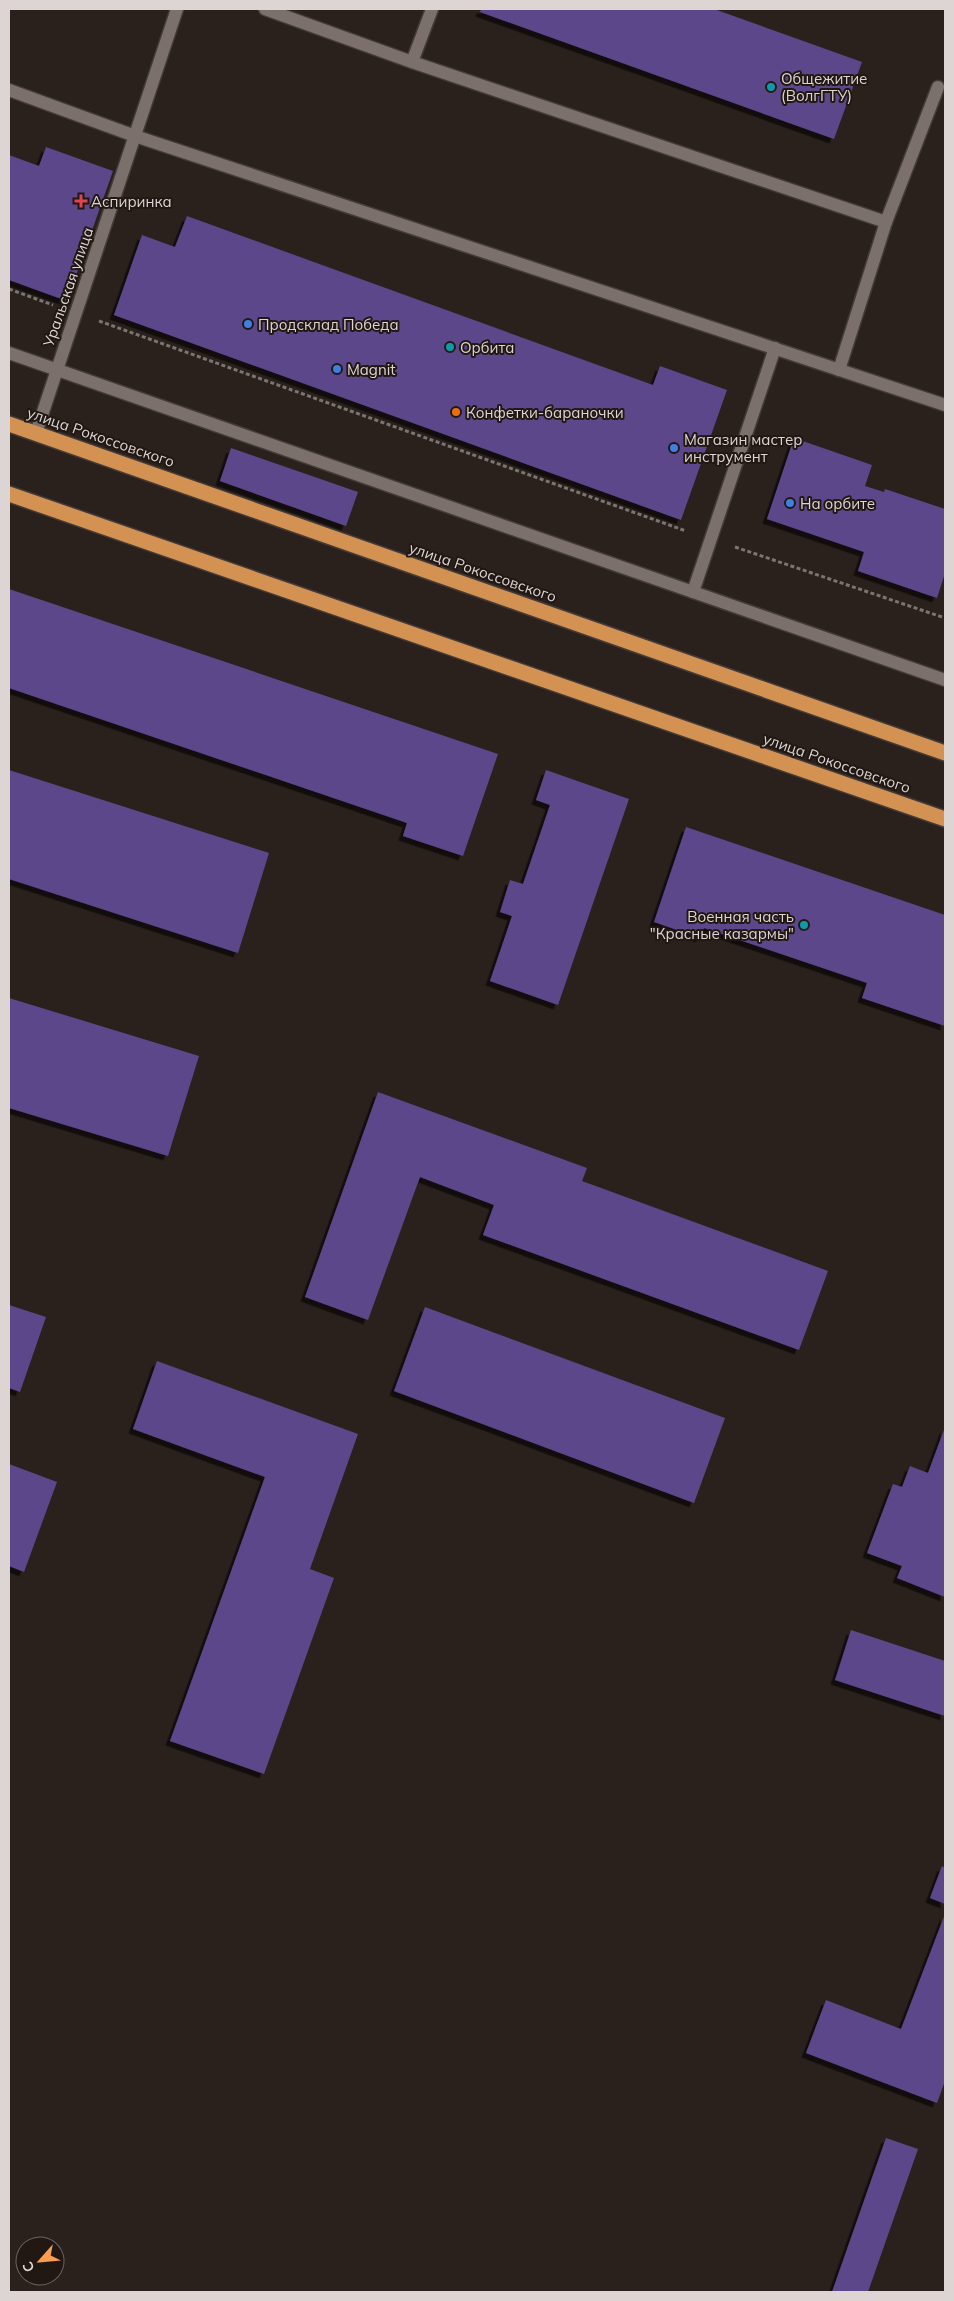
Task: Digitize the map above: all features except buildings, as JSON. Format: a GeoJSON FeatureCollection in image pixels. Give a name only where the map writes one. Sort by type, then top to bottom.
{"type":"FeatureCollection","features":[{"type":"Feature","properties":{"kind":"highway","name":"улица Рокоссовского"},"geometry":{"type":"LineString","coordinates":[[9,424],[945,753]]}},
{"type":"Feature","properties":{"kind":"highway","name":"улица Рокоссовского"},"geometry":{"type":"LineString","coordinates":[[9,494],[945,819]]}},
{"type":"Feature","properties":{"kind":"lane","name":"Уральская улица"},"geometry":{"type":"LineString","coordinates":[[36,433],[177,9]]}},
{"type":"Feature","properties":{"kind":"lane"},"geometry":{"type":"LineString","coordinates":[[265,9],[412,62],[886,222]]}},
{"type":"Feature","properties":{"kind":"lane"},"geometry":{"type":"LineString","coordinates":[[412,62],[432,9]]}},
{"type":"Feature","properties":{"kind":"lane"},"geometry":{"type":"LineString","coordinates":[[839,370],[886,222],[938,87]]}},
{"type":"Feature","properties":{"kind":"lane"},"geometry":{"type":"LineString","coordinates":[[9,90],[135,136],[945,405]]}},
{"type":"Feature","properties":{"kind":"lane"},"geometry":{"type":"LineString","coordinates":[[693,592],[775,348]]}},
{"type":"Feature","properties":{"kind":"lane"},"geometry":{"type":"LineString","coordinates":[[9,353],[945,680]]}},
{"type":"Feature","properties":{"kind":"path"},"geometry":{"type":"LineString","coordinates":[[9,289],[711,539],[945,618]]}},
{"type":"Feature","properties":{"kind":"place","name":"Общежитие (ВолгГТУ)"},"geometry":{"type":"Point","coordinates":[771,87]}},
{"type":"Feature","properties":{"kind":"place","name":"Аспиринка"},"geometry":{"type":"Point","coordinates":[81,201]}},
{"type":"Feature","properties":{"kind":"place","name":"Продсклад Победа"},"geometry":{"type":"Point","coordinates":[248,324]}},
{"type":"Feature","properties":{"kind":"place","name":"Орбита"},"geometry":{"type":"Point","coordinates":[450,347]}},
{"type":"Feature","properties":{"kind":"place","name":"Magnit"},"geometry":{"type":"Point","coordinates":[337,369]}},
{"type":"Feature","properties":{"kind":"place","name":"Конфетки-бараночки"},"geometry":{"type":"Point","coordinates":[456,412]}},
{"type":"Feature","properties":{"kind":"place","name":"Магазин мастер инструмент"},"geometry":{"type":"Point","coordinates":[674,448]}},
{"type":"Feature","properties":{"kind":"place","name":"На орбите"},"geometry":{"type":"Point","coordinates":[790,503]}},
{"type":"Feature","properties":{"kind":"place","name":"Военная часть \"Красные казармы\""},"geometry":{"type":"Point","coordinates":[804,925]}}]}
